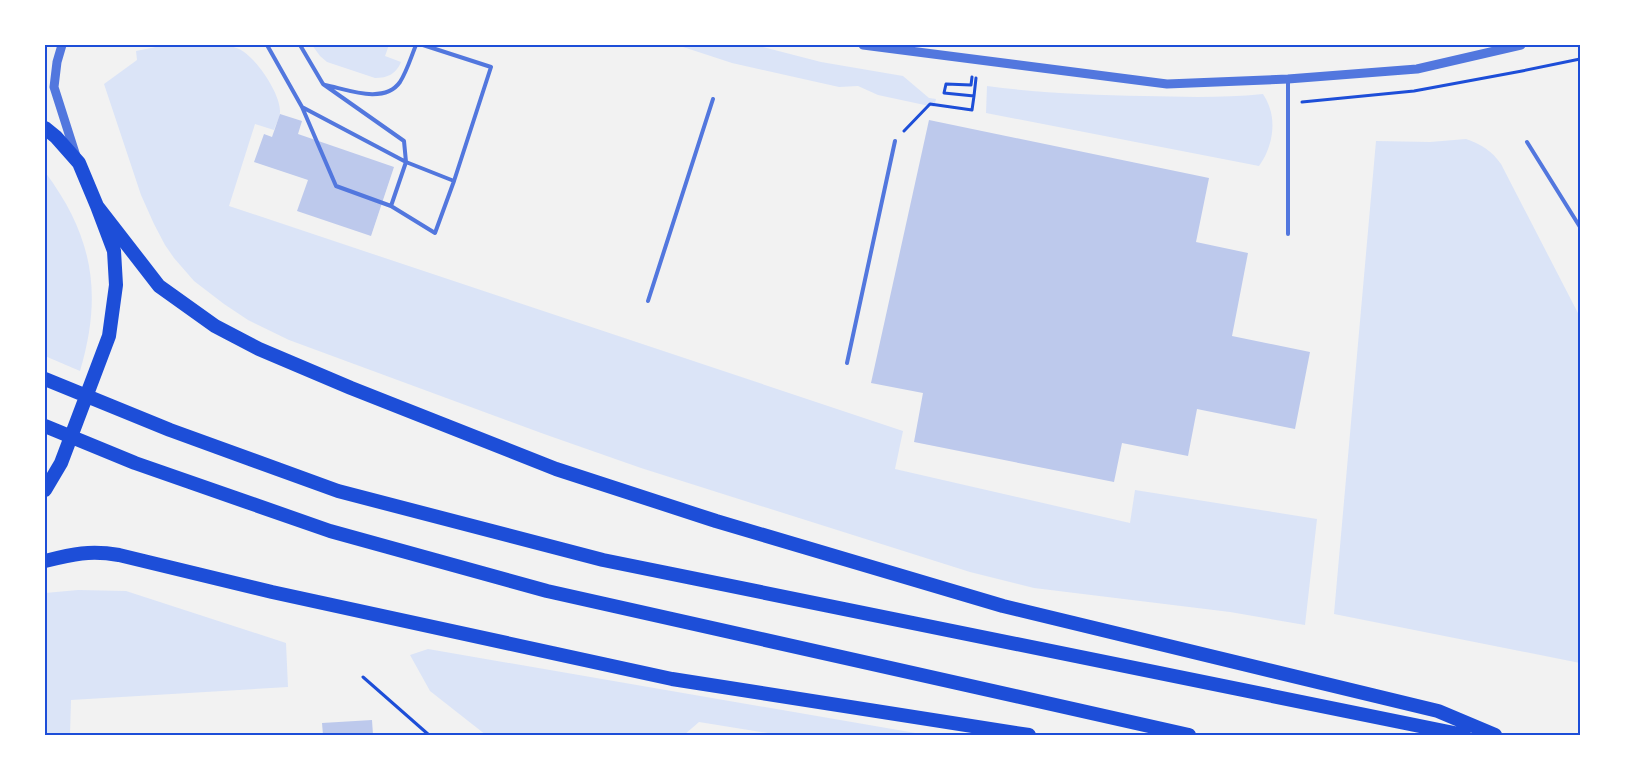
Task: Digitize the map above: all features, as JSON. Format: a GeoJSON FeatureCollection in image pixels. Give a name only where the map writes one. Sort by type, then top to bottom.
{"type":"FeatureCollection","features":[{"type":"Feature","properties":{"kind":"highway"},"geometry":{"type":"LineString","coordinates":[[45,128],[56,137],[79,164],[98,206],[114,252],[116,285],[110,336],[61,463],[45,490]]}},
{"type":"Feature","properties":{"kind":"highway"},"geometry":{"type":"LineString","coordinates":[[98,206],[159,286],[215,326],[259,349],[351,388],[556,469],[716,521],[1003,606],[1438,711],[1495,735]]}},
{"type":"Feature","properties":{"kind":"highway"},"geometry":{"type":"LineString","coordinates":[[45,379],[170,430],[338,491],[602,560],[1464,735]]}},
{"type":"Feature","properties":{"kind":"highway"},"geometry":{"type":"LineString","coordinates":[[45,426],[135,463],[330,531],[547,591],[1189,735]]}},
{"type":"Feature","properties":{"kind":"highway"},"geometry":{"type":"LineString","coordinates":[[45,561],[84,553],[100,552],[119,555],[272,592],[672,679],[1029,735]]}},
{"type":"Feature","properties":{"kind":"street"},"geometry":{"type":"LineString","coordinates":[[62,45],[57,62],[54,87],[79,164]]}},
{"type":"Feature","properties":{"kind":"street"},"geometry":{"type":"LineString","coordinates":[[863,45],[1167,84],[1288,79],[1417,69],[1521,45]]}},
{"type":"Feature","properties":{"kind":"lane"},"geometry":{"type":"LineString","coordinates":[[267,45],[302,107],[336,186],[391,206],[435,233],[492,67],[423,45]]}},
{"type":"Feature","properties":{"kind":"lane"},"geometry":{"type":"LineString","coordinates":[[300,45],[323,84],[404,140],[406,162],[391,206]]}},
{"type":"Feature","properties":{"kind":"lane"},"geometry":{"type":"LineString","coordinates":[[323,84],[370,95],[386,92],[399,83],[416,45]]}},
{"type":"Feature","properties":{"kind":"lane"},"geometry":{"type":"LineString","coordinates":[[1288,79],[1288,234]]}},
{"type":"Feature","properties":{"kind":"lane"},"geometry":{"type":"LineString","coordinates":[[648,301],[713,99]]}},
{"type":"Feature","properties":{"kind":"lane"},"geometry":{"type":"LineString","coordinates":[[302,107],[406,162],[454,181]]}},
{"type":"Feature","properties":{"kind":"lane"},"geometry":{"type":"LineString","coordinates":[[847,363],[894,142]]}},
{"type":"Feature","properties":{"kind":"lane"},"geometry":{"type":"LineString","coordinates":[[1527,142],[1580,227]]}},
{"type":"Feature","properties":{"kind":"path"},"geometry":{"type":"LineString","coordinates":[[1166,45],[1173,45]]}},
{"type":"Feature","properties":{"kind":"path"},"geometry":{"type":"LineString","coordinates":[[1288,103],[1414,92],[1580,59]]}},
{"type":"Feature","properties":{"kind":"path"},"geometry":{"type":"LineString","coordinates":[[894,142],[930,104],[972,110],[974,96],[974,77],[971,85],[946,84],[944,93],[974,96]]}},
{"type":"Feature","properties":{"kind":"path"},"geometry":{"type":"LineString","coordinates":[[363,677],[429,735]]}},
{"type":"Feature","properties":{"kind":"shaded area"},"geometry":{"type":"Polygon","coordinates":[[[214,44],[239,49],[259,67],[272,86],[276,96],[280,112],[274,130],[255,124],[229,206],[903,431],[895,469],[1130,523],[1135,490],[1317,519],[1305,625],[1230,612],[1034,588],[970,572],[641,468],[289,340],[248,320],[194,281],[165,245],[141,195],[104,84],[137,60],[136,51],[166,45],[214,44]]]}},
{"type":"Feature","properties":{"kind":"shaded area"},"geometry":{"type":"Polygon","coordinates":[[[312,45],[389,45],[385,56],[401,62],[397,70],[391,74],[375,78],[327,62],[312,45]]]}},
{"type":"Feature","properties":{"kind":"shaded area"},"geometry":{"type":"Polygon","coordinates":[[[677,45],[755,45],[821,62],[903,76],[929,98],[936,99],[934,107],[878,95],[858,86],[839,87],[732,63],[677,45]]]}},
{"type":"Feature","properties":{"kind":"shaded area"},"geometry":{"type":"Polygon","coordinates":[[[987,86],[1046,92],[1124,96],[1204,97],[1263,94],[1271,112],[1271,140],[1259,166],[986,113],[987,86]]]}},
{"type":"Feature","properties":{"kind":"shaded area"},"geometry":{"type":"Polygon","coordinates":[[[1466,139],[1486,148],[1501,164],[1580,317],[1580,663],[1334,614],[1376,141],[1430,142],[1466,139]]]}},
{"type":"Feature","properties":{"kind":"shaded area"},"geometry":{"type":"Polygon","coordinates":[[[45,172],[74,219],[89,267],[92,291],[91,316],[80,371],[45,356],[45,172]]]}},
{"type":"Feature","properties":{"kind":"shaded area"},"geometry":{"type":"Polygon","coordinates":[[[78,590],[126,591],[286,643],[288,687],[71,700],[70,735],[45,735],[45,593],[78,590]]]}},
{"type":"Feature","properties":{"kind":"shaded area"},"geometry":{"type":"Polygon","coordinates":[[[428,649],[927,735],[780,735],[699,722],[684,735],[486,735],[430,691],[410,655],[428,649]]]}},
{"type":"Feature","properties":{"kind":"building"},"geometry":{"type":"Polygon","coordinates":[[[280,114],[302,121],[298,134],[394,167],[371,236],[297,211],[308,180],[254,162],[264,134],[272,137],[280,114]]]}},
{"type":"Feature","properties":{"kind":"building"},"geometry":{"type":"Polygon","coordinates":[[[929,120],[1209,178],[1196,242],[1248,253],[1232,336],[1310,352],[1295,429],[1197,409],[1188,456],[1122,443],[1114,482],[914,442],[923,393],[871,383],[929,120]]]}},
{"type":"Feature","properties":{"kind":"building"},"geometry":{"type":"Polygon","coordinates":[[[372,720],[373,735],[323,735],[322,723],[372,720]]]}}]}
